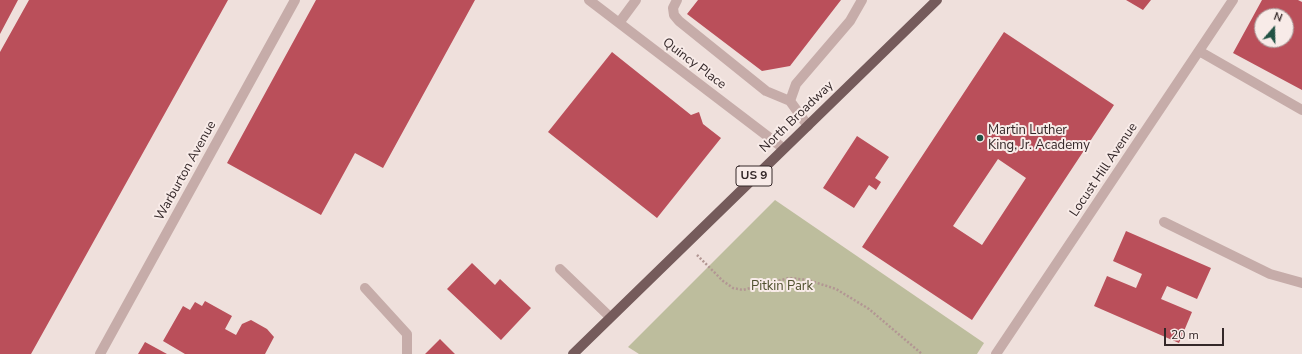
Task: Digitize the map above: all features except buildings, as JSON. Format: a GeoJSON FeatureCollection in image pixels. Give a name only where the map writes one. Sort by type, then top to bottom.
{"type":"FeatureCollection","features":[{"type":"Feature","properties":{"kind":"main road","name":"North Broadway"},"geometry":{"type":"LineString","coordinates":[[573,354],[783,148],[808,126],[937,0]]}},
{"type":"Feature","properties":{"kind":"street","name":"Warburton Avenue"},"geometry":{"type":"LineString","coordinates":[[100,354],[295,0]]}},
{"type":"Feature","properties":{"kind":"street","name":"Quincy Place"},"geometry":{"type":"LineString","coordinates":[[588,0],[783,148]]}},
{"type":"Feature","properties":{"kind":"street"},"geometry":{"type":"LineString","coordinates":[[619,23],[636,0]]}},
{"type":"Feature","properties":{"kind":"street"},"geometry":{"type":"LineString","coordinates":[[677,0],[673,8],[674,15],[680,21],[766,91],[790,101],[808,126]]}},
{"type":"Feature","properties":{"kind":"street"},"geometry":{"type":"LineString","coordinates":[[790,101],[796,84],[850,21],[862,0]]}},
{"type":"Feature","properties":{"kind":"street","name":"Locust Hill Avenue"},"geometry":{"type":"LineString","coordinates":[[996,354],[1233,0]]}},
{"type":"Feature","properties":{"kind":"street"},"geometry":{"type":"LineString","coordinates":[[1200,51],[1302,110]]}},
{"type":"Feature","properties":{"kind":"street"},"geometry":{"type":"LineString","coordinates":[[1164,222],[1270,274],[1302,283]]}},
{"type":"Feature","properties":{"kind":"street"},"geometry":{"type":"LineString","coordinates":[[560,269],[610,318]]}},
{"type":"Feature","properties":{"kind":"street"},"geometry":{"type":"LineString","coordinates":[[365,288],[407,334],[407,354]]}},
{"type":"Feature","properties":{"kind":"path"},"geometry":{"type":"LineString","coordinates":[[686,243],[723,281],[733,288],[743,290],[789,278],[808,280],[836,289],[869,309],[922,354]]}},
{"type":"Feature","properties":{"kind":"green space","name":"Pitkin Park"},"geometry":{"type":"Polygon","coordinates":[[[775,200],[984,343],[977,354],[639,354],[628,347],[775,200]]]}},
{"type":"Feature","properties":{"kind":"place","name":"Martin Luther King, Jr. Academy"},"geometry":{"type":"Point","coordinates":[980,138]}}]}
